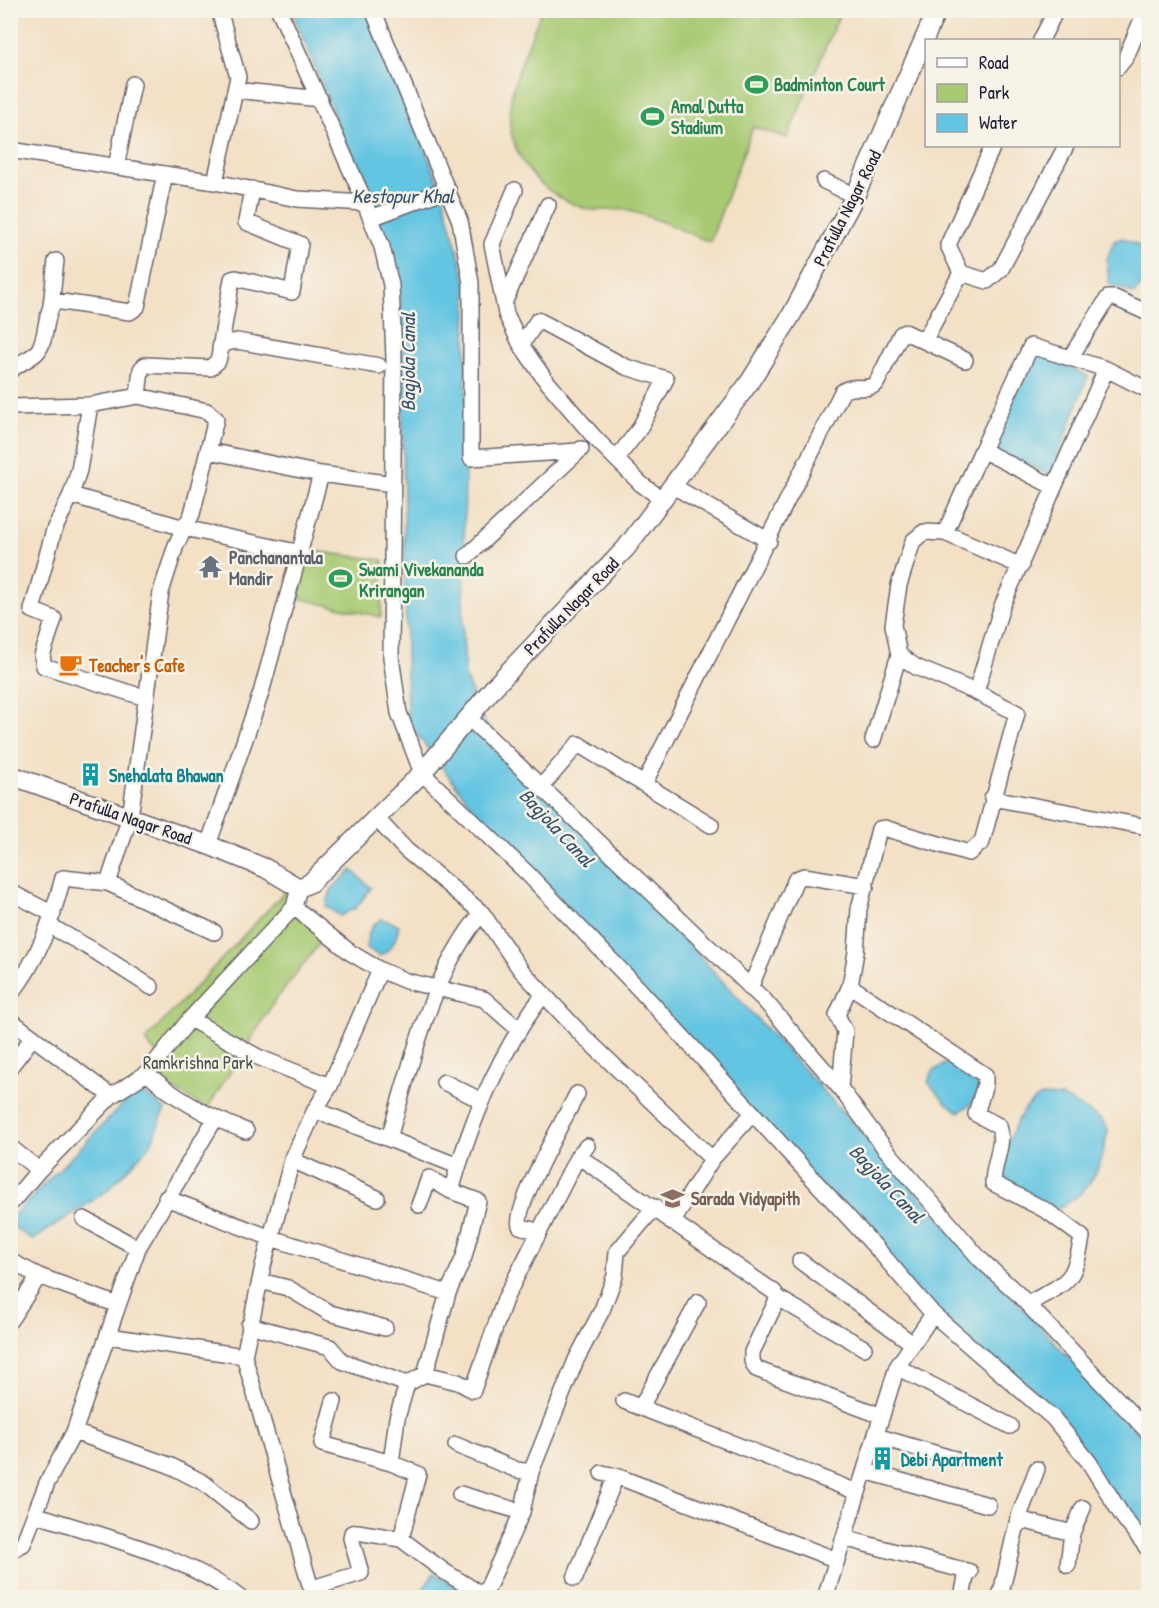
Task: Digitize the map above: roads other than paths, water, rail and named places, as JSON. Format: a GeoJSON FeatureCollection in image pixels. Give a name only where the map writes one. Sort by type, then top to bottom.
{"type":"FeatureCollection","features":[{"type":"Feature","properties":{"kind":"street"},"geometry":{"type":"LineString","coordinates":[[215,182],[238,77],[219,10]]}},
{"type":"Feature","properties":{"kind":"street"},"geometry":{"type":"LineString","coordinates":[[279,10],[371,218],[382,247],[391,285],[394,358],[391,657],[399,713],[422,773],[527,873],[638,988],[879,1251],[933,1314],[1053,1418],[1089,1462],[1123,1517],[1149,1549]]}},
{"type":"Feature","properties":{"kind":"street"},"geometry":{"type":"LineString","coordinates":[[373,10],[460,221],[471,283],[471,458],[579,451]]}},
{"type":"Feature","properties":{"kind":"street","name":"Prafulla Nagar Road"},"geometry":{"type":"LineString","coordinates":[[10,776],[208,845],[266,868],[299,888],[310,883],[422,773],[468,717],[626,549],[761,363],[792,314],[855,196],[937,10]]}},
{"type":"Feature","properties":{"kind":"street"},"geometry":{"type":"LineString","coordinates":[[1042,39],[1056,10]]}},
{"type":"Feature","properties":{"kind":"street"},"geometry":{"type":"LineString","coordinates":[[1120,66],[1126,57],[1146,10]]}},
{"type":"Feature","properties":{"kind":"street"},"geometry":{"type":"LineString","coordinates":[[116,167],[133,84]]}},
{"type":"Feature","properties":{"kind":"street"},"geometry":{"type":"LineString","coordinates":[[235,90],[320,99]]}},
{"type":"Feature","properties":{"kind":"street"},"geometry":{"type":"LineString","coordinates":[[993,147],[948,245],[961,273],[987,281],[1001,269],[1065,147]]}},
{"type":"Feature","properties":{"kind":"street"},"geometry":{"type":"LineString","coordinates":[[10,150],[215,182],[297,199],[365,204]]}},
{"type":"Feature","properties":{"kind":"street"},"geometry":{"type":"LineString","coordinates":[[51,305],[59,300],[130,312],[137,307],[165,174]]}},
{"type":"Feature","properties":{"kind":"street"},"geometry":{"type":"LineString","coordinates":[[824,181],[855,196]]}},
{"type":"Feature","properties":{"kind":"street"},"geometry":{"type":"LineString","coordinates":[[138,396],[141,369],[145,365],[210,368],[218,361],[232,279],[236,278],[292,292],[300,244],[246,222],[252,189]]}},
{"type":"Feature","properties":{"kind":"street"},"geometry":{"type":"LineString","coordinates":[[371,218],[448,189]]}},
{"type":"Feature","properties":{"kind":"street"},"geometry":{"type":"LineString","coordinates":[[515,190],[492,244],[506,314],[521,345],[544,378],[594,437],[641,484],[668,492],[769,541]]}},
{"type":"Feature","properties":{"kind":"street"},"geometry":{"type":"LineString","coordinates":[[504,303],[548,205]]}},
{"type":"Feature","properties":{"kind":"street"},"geometry":{"type":"LineString","coordinates":[[10,371],[19,362],[36,355],[46,334],[56,261]]}},
{"type":"Feature","properties":{"kind":"street"},"geometry":{"type":"LineString","coordinates":[[924,341],[961,273]]}},
{"type":"Feature","properties":{"kind":"street"},"geometry":{"type":"LineString","coordinates":[[1070,358],[1108,298],[1115,298],[1149,313]]}},
{"type":"Feature","properties":{"kind":"street"},"geometry":{"type":"LineString","coordinates":[[521,345],[538,320],[626,367],[666,380],[638,431],[616,459]]}},
{"type":"Feature","properties":{"kind":"street"},"geometry":{"type":"LineString","coordinates":[[644,784],[769,541],[842,392],[848,387],[871,388],[876,384],[901,334],[909,332],[966,360]]}},
{"type":"Feature","properties":{"kind":"street"},"geometry":{"type":"LineString","coordinates":[[220,349],[222,344],[237,341],[379,366]]}},
{"type":"Feature","properties":{"kind":"street"},"geometry":{"type":"LineString","coordinates":[[945,533],[1031,346],[1106,369],[1149,390]]}},
{"type":"Feature","properties":{"kind":"street"},"geometry":{"type":"LineString","coordinates":[[976,692],[1002,606],[1106,369]]}},
{"type":"Feature","properties":{"kind":"street"},"geometry":{"type":"LineString","coordinates":[[10,407],[90,405],[138,396],[213,414],[216,423],[192,514],[184,528],[160,592],[130,817],[108,883]]}},
{"type":"Feature","properties":{"kind":"street"},"geometry":{"type":"LineString","coordinates":[[90,405],[85,448],[71,495],[54,531],[32,610],[54,619],[42,656],[44,666],[146,698]]}},
{"type":"Feature","properties":{"kind":"street"},"geometry":{"type":"LineString","coordinates":[[466,556],[594,437]]}},
{"type":"Feature","properties":{"kind":"street"},"geometry":{"type":"LineString","coordinates":[[209,450],[321,474],[393,484]]}},
{"type":"Feature","properties":{"kind":"street"},"geometry":{"type":"LineString","coordinates":[[982,450],[1054,488]]}},
{"type":"Feature","properties":{"kind":"street"},"geometry":{"type":"LineString","coordinates":[[208,845],[261,693],[321,474]]}},
{"type":"Feature","properties":{"kind":"street"},"geometry":{"type":"LineString","coordinates":[[71,495],[184,528],[301,553]]}},
{"type":"Feature","properties":{"kind":"street"},"geometry":{"type":"LineString","coordinates":[[873,740],[899,655],[893,625],[899,585],[913,541],[924,532],[945,533],[1021,566]]}},
{"type":"Feature","properties":{"kind":"street"},"geometry":{"type":"LineString","coordinates":[[840,1088],[845,1031],[837,1015],[849,986],[856,952],[859,909],[879,829],[884,828],[969,853],[982,842],[992,798],[1017,713],[976,692],[916,668],[899,655]]}},
{"type":"Feature","properties":{"kind":"street"},"geometry":{"type":"LineString","coordinates":[[468,717],[764,1000],[840,1088],[878,1139],[980,1259],[1028,1304],[1149,1432]]}},
{"type":"Feature","properties":{"kind":"street"},"geometry":{"type":"LineString","coordinates":[[542,786],[578,744],[711,825]]}},
{"type":"Feature","properties":{"kind":"street"},"geometry":{"type":"LineString","coordinates":[[992,798],[1149,826]]}},
{"type":"Feature","properties":{"kind":"street"},"geometry":{"type":"LineString","coordinates":[[376,818],[406,850],[482,913],[520,969],[581,1034],[712,1159]]}},
{"type":"Feature","properties":{"kind":"street"},"geometry":{"type":"LineString","coordinates":[[750,988],[796,879],[804,876],[866,886]]}},
{"type":"Feature","properties":{"kind":"street"},"geometry":{"type":"LineString","coordinates":[[10,995],[17,976],[52,920],[63,878],[108,883],[214,932]]}},
{"type":"Feature","properties":{"kind":"street"},"geometry":{"type":"LineString","coordinates":[[10,1204],[39,1170],[111,1096],[147,1073],[190,1019],[294,907],[299,888]]}},
{"type":"Feature","properties":{"kind":"street"},"geometry":{"type":"LineString","coordinates":[[10,892],[151,987]]}},
{"type":"Feature","properties":{"kind":"street"},"geometry":{"type":"LineString","coordinates":[[294,907],[351,953],[380,970],[406,981],[484,999],[517,1029]]}},
{"type":"Feature","properties":{"kind":"street"},"geometry":{"type":"LineString","coordinates":[[389,1138],[437,989],[464,933],[482,913]]}},
{"type":"Feature","properties":{"kind":"street"},"geometry":{"type":"LineString","coordinates":[[380,970],[330,1086],[315,1110],[292,1160],[249,1325],[244,1356],[310,1585],[316,1587],[361,1573],[351,1538],[352,1533],[401,1539],[483,1597],[522,1512],[531,1472],[576,1360],[602,1310],[615,1276],[617,1252],[655,1207]]}},
{"type":"Feature","properties":{"kind":"street"},"geometry":{"type":"LineString","coordinates":[[849,986],[985,1075],[986,1084],[976,1114],[999,1125],[1003,1136],[993,1169],[993,1183],[1047,1211],[1082,1237],[1077,1267],[1065,1283],[1028,1304]]}},
{"type":"Feature","properties":{"kind":"street"},"geometry":{"type":"LineString","coordinates":[[451,1191],[482,1101],[517,1029],[544,994]]}},
{"type":"Feature","properties":{"kind":"street"},"geometry":{"type":"LineString","coordinates":[[190,1019],[258,1057],[330,1086]]}},
{"type":"Feature","properties":{"kind":"street"},"geometry":{"type":"LineString","coordinates":[[10,1020],[111,1096]]}},
{"type":"Feature","properties":{"kind":"street"},"geometry":{"type":"LineString","coordinates":[[10,1067],[33,1037]]}},
{"type":"Feature","properties":{"kind":"street"},"geometry":{"type":"LineString","coordinates":[[147,1073],[170,1094],[215,1119],[246,1131]]}},
{"type":"Feature","properties":{"kind":"street"},"geometry":{"type":"LineString","coordinates":[[444,1082],[482,1101]]}},
{"type":"Feature","properties":{"kind":"street"},"geometry":{"type":"LineString","coordinates":[[539,1232],[520,1226],[518,1218],[535,1175],[577,1094]]}},
{"type":"Feature","properties":{"kind":"street"},"geometry":{"type":"LineString","coordinates":[[315,1110],[458,1166]]}},
{"type":"Feature","properties":{"kind":"street"},"geometry":{"type":"LineString","coordinates":[[672,1223],[712,1159],[753,1113]]}},
{"type":"Feature","properties":{"kind":"street"},"geometry":{"type":"LineString","coordinates":[[10,1551],[23,1545],[47,1483],[74,1432],[138,1248],[215,1119]]}},
{"type":"Feature","properties":{"kind":"street"},"geometry":{"type":"LineString","coordinates":[[10,1147],[39,1170]]}},
{"type":"Feature","properties":{"kind":"street"},"geometry":{"type":"LineString","coordinates":[[391,1463],[397,1418],[407,1384],[425,1374],[458,1382],[473,1390],[505,1299],[583,1151],[672,1223],[774,1292],[778,1298],[864,1348]]}},
{"type":"Feature","properties":{"kind":"street"},"geometry":{"type":"LineString","coordinates":[[292,1160],[377,1198]]}},
{"type":"Feature","properties":{"kind":"street"},"geometry":{"type":"LineString","coordinates":[[419,1205],[429,1179],[451,1191],[478,1201],[464,1257],[448,1293],[425,1374]]}},
{"type":"Feature","properties":{"kind":"street"},"geometry":{"type":"LineString","coordinates":[[166,1198],[272,1238],[448,1293]]}},
{"type":"Feature","properties":{"kind":"street"},"geometry":{"type":"LineString","coordinates":[[84,1219],[138,1248]]}},
{"type":"Feature","properties":{"kind":"street"},"geometry":{"type":"LineString","coordinates":[[10,1261],[39,1276],[118,1305]]}},
{"type":"Feature","properties":{"kind":"street"},"geometry":{"type":"LineString","coordinates":[[800,1261],[913,1344]]}},
{"type":"Feature","properties":{"kind":"street"},"geometry":{"type":"LineString","coordinates":[[10,1320],[39,1276]]}},
{"type":"Feature","properties":{"kind":"street"},"geometry":{"type":"LineString","coordinates":[[260,1281],[288,1288],[330,1313],[385,1329]]}},
{"type":"Feature","properties":{"kind":"street"},"geometry":{"type":"LineString","coordinates":[[778,1298],[752,1352],[752,1361],[756,1369],[882,1416]]}},
{"type":"Feature","properties":{"kind":"street"},"geometry":{"type":"LineString","coordinates":[[640,1407],[698,1302]]}},
{"type":"Feature","properties":{"kind":"street"},"geometry":{"type":"LineString","coordinates":[[825,1598],[897,1367],[933,1314]]}},
{"type":"Feature","properties":{"kind":"street"},"geometry":{"type":"LineString","coordinates":[[249,1325],[330,1347],[342,1361],[407,1384]]}},
{"type":"Feature","properties":{"kind":"street"},"geometry":{"type":"LineString","coordinates":[[108,1335],[244,1356]]}},
{"type":"Feature","properties":{"kind":"street"},"geometry":{"type":"LineString","coordinates":[[897,1367],[1010,1426]]}},
{"type":"Feature","properties":{"kind":"street"},"geometry":{"type":"LineString","coordinates":[[334,1401],[322,1444],[391,1463],[418,1474],[401,1539]]}},
{"type":"Feature","properties":{"kind":"street"},"geometry":{"type":"LineString","coordinates":[[624,1401],[857,1492]]}},
{"type":"Feature","properties":{"kind":"street"},"geometry":{"type":"LineString","coordinates":[[74,1432],[169,1465],[204,1483],[251,1521]]}},
{"type":"Feature","properties":{"kind":"street"},"geometry":{"type":"LineString","coordinates":[[876,1436],[954,1459]]}},
{"type":"Feature","properties":{"kind":"street"},"geometry":{"type":"LineString","coordinates":[[456,1445],[517,1470],[531,1472]]}},
{"type":"Feature","properties":{"kind":"street"},"geometry":{"type":"LineString","coordinates":[[1002,1598],[1001,1593],[1018,1519],[1037,1469]]}},
{"type":"Feature","properties":{"kind":"street"},"geometry":{"type":"LineString","coordinates":[[865,1471],[988,1504]]}},
{"type":"Feature","properties":{"kind":"street"},"geometry":{"type":"LineString","coordinates":[[575,1578],[609,1474],[837,1560]]}},
{"type":"Feature","properties":{"kind":"street"},"geometry":{"type":"LineString","coordinates":[[460,1494],[522,1512]]}},
{"type":"Feature","properties":{"kind":"street"},"geometry":{"type":"LineString","coordinates":[[1068,1565],[1072,1533],[1083,1508]]}},
{"type":"Feature","properties":{"kind":"street"},"geometry":{"type":"LineString","coordinates":[[35,1514],[141,1549],[220,1591],[240,1598]]}},
{"type":"Feature","properties":{"kind":"street"},"geometry":{"type":"LineString","coordinates":[[1018,1519],[1072,1533]]}},
{"type":"Feature","properties":{"kind":"street"},"geometry":{"type":"LineString","coordinates":[[844,1538],[969,1571],[962,1598]]}},
{"type":"Feature","properties":{"kind":"water","name":"Kestopur Khal"},"geometry":{"type":"Polygon","coordinates":[[[292,11],[368,11],[442,191],[467,286],[463,633],[465,677],[485,723],[1148,1444],[1148,1550],[1065,1430],[931,1308],[496,837],[407,722],[401,303],[328,99],[292,11]]]}},
{"type":"Feature","properties":{"kind":"water"},"geometry":{"type":"Polygon","coordinates":[[[1123,238],[1148,250],[1148,279],[1134,294],[1109,284],[1107,259],[1114,241],[1123,238]]]}},
{"type":"Feature","properties":{"kind":"water"},"geometry":{"type":"Polygon","coordinates":[[[1030,350],[1088,376],[1051,475],[992,449],[1030,350]]]}},
{"type":"Feature","properties":{"kind":"water"},"geometry":{"type":"Polygon","coordinates":[[[352,870],[371,888],[356,908],[340,916],[326,906],[331,890],[352,870]]]}},
{"type":"Feature","properties":{"kind":"water"},"geometry":{"type":"Polygon","coordinates":[[[382,919],[399,925],[393,943],[379,956],[367,948],[367,943],[372,927],[382,919]]]}},
{"type":"Feature","properties":{"kind":"water"},"geometry":{"type":"Polygon","coordinates":[[[950,1061],[967,1067],[980,1082],[974,1102],[959,1112],[945,1102],[928,1082],[933,1071],[950,1061]]]}},
{"type":"Feature","properties":{"kind":"water"},"geometry":{"type":"Polygon","coordinates":[[[138,1089],[165,1109],[151,1144],[107,1191],[33,1240],[11,1225],[11,1218],[138,1089]]]}},
{"type":"Feature","properties":{"kind":"water"},"geometry":{"type":"Polygon","coordinates":[[[1042,1096],[1063,1097],[1101,1119],[1108,1130],[1101,1159],[1090,1182],[1072,1200],[1044,1213],[998,1177],[1008,1143],[1018,1120],[1032,1102],[1042,1096]]]}},
{"type":"Feature","properties":{"kind":"water"},"geometry":{"type":"Polygon","coordinates":[[[434,1573],[474,1597],[417,1598],[434,1573]]]}},
{"type":"Feature","properties":{"kind":"place","name":"Badminton Court"},"geometry":{"type":"Point","coordinates":[756,84]}},
{"type":"Feature","properties":{"kind":"place","name":"Amal Dutta Stadium"},"geometry":{"type":"Point","coordinates":[653,116]}},
{"type":"Feature","properties":{"kind":"place","name":"Panchanantala Mandir"},"geometry":{"type":"Point","coordinates":[211,567]}},
{"type":"Feature","properties":{"kind":"place","name":"Swami Vivekananda Krirangan"},"geometry":{"type":"Point","coordinates":[341,579]}},
{"type":"Feature","properties":{"kind":"place","name":"Teacher's Cafe"},"geometry":{"type":"Point","coordinates":[71,665]}},
{"type":"Feature","properties":{"kind":"place","name":"Snehalata Bhawan"},"geometry":{"type":"Point","coordinates":[91,775]}},
{"type":"Feature","properties":{"kind":"place","name":"Sarada Vidyapith"},"geometry":{"type":"Point","coordinates":[673,1198]}},
{"type":"Feature","properties":{"kind":"place","name":"Debi Apartment"},"geometry":{"type":"Point","coordinates":[883,1459]}},
{"type":"Feature","properties":{"kind":"water label","name":"Bagjola Canal"},"geometry":{"type":"Point","coordinates":[407,362]}},
{"type":"Feature","properties":{"kind":"water label","name":"Bagjola Canal"},"geometry":{"type":"Point","coordinates":[557,827]}},
{"type":"Feature","properties":{"kind":"water label","name":"Bagjola Canal"},"geometry":{"type":"Point","coordinates":[887,1183]}},
{"type":"Feature","properties":{"kind":"park label","name":"Ramkrishna Park"},"geometry":{"type":"Point","coordinates":[198,1062]}}]}
